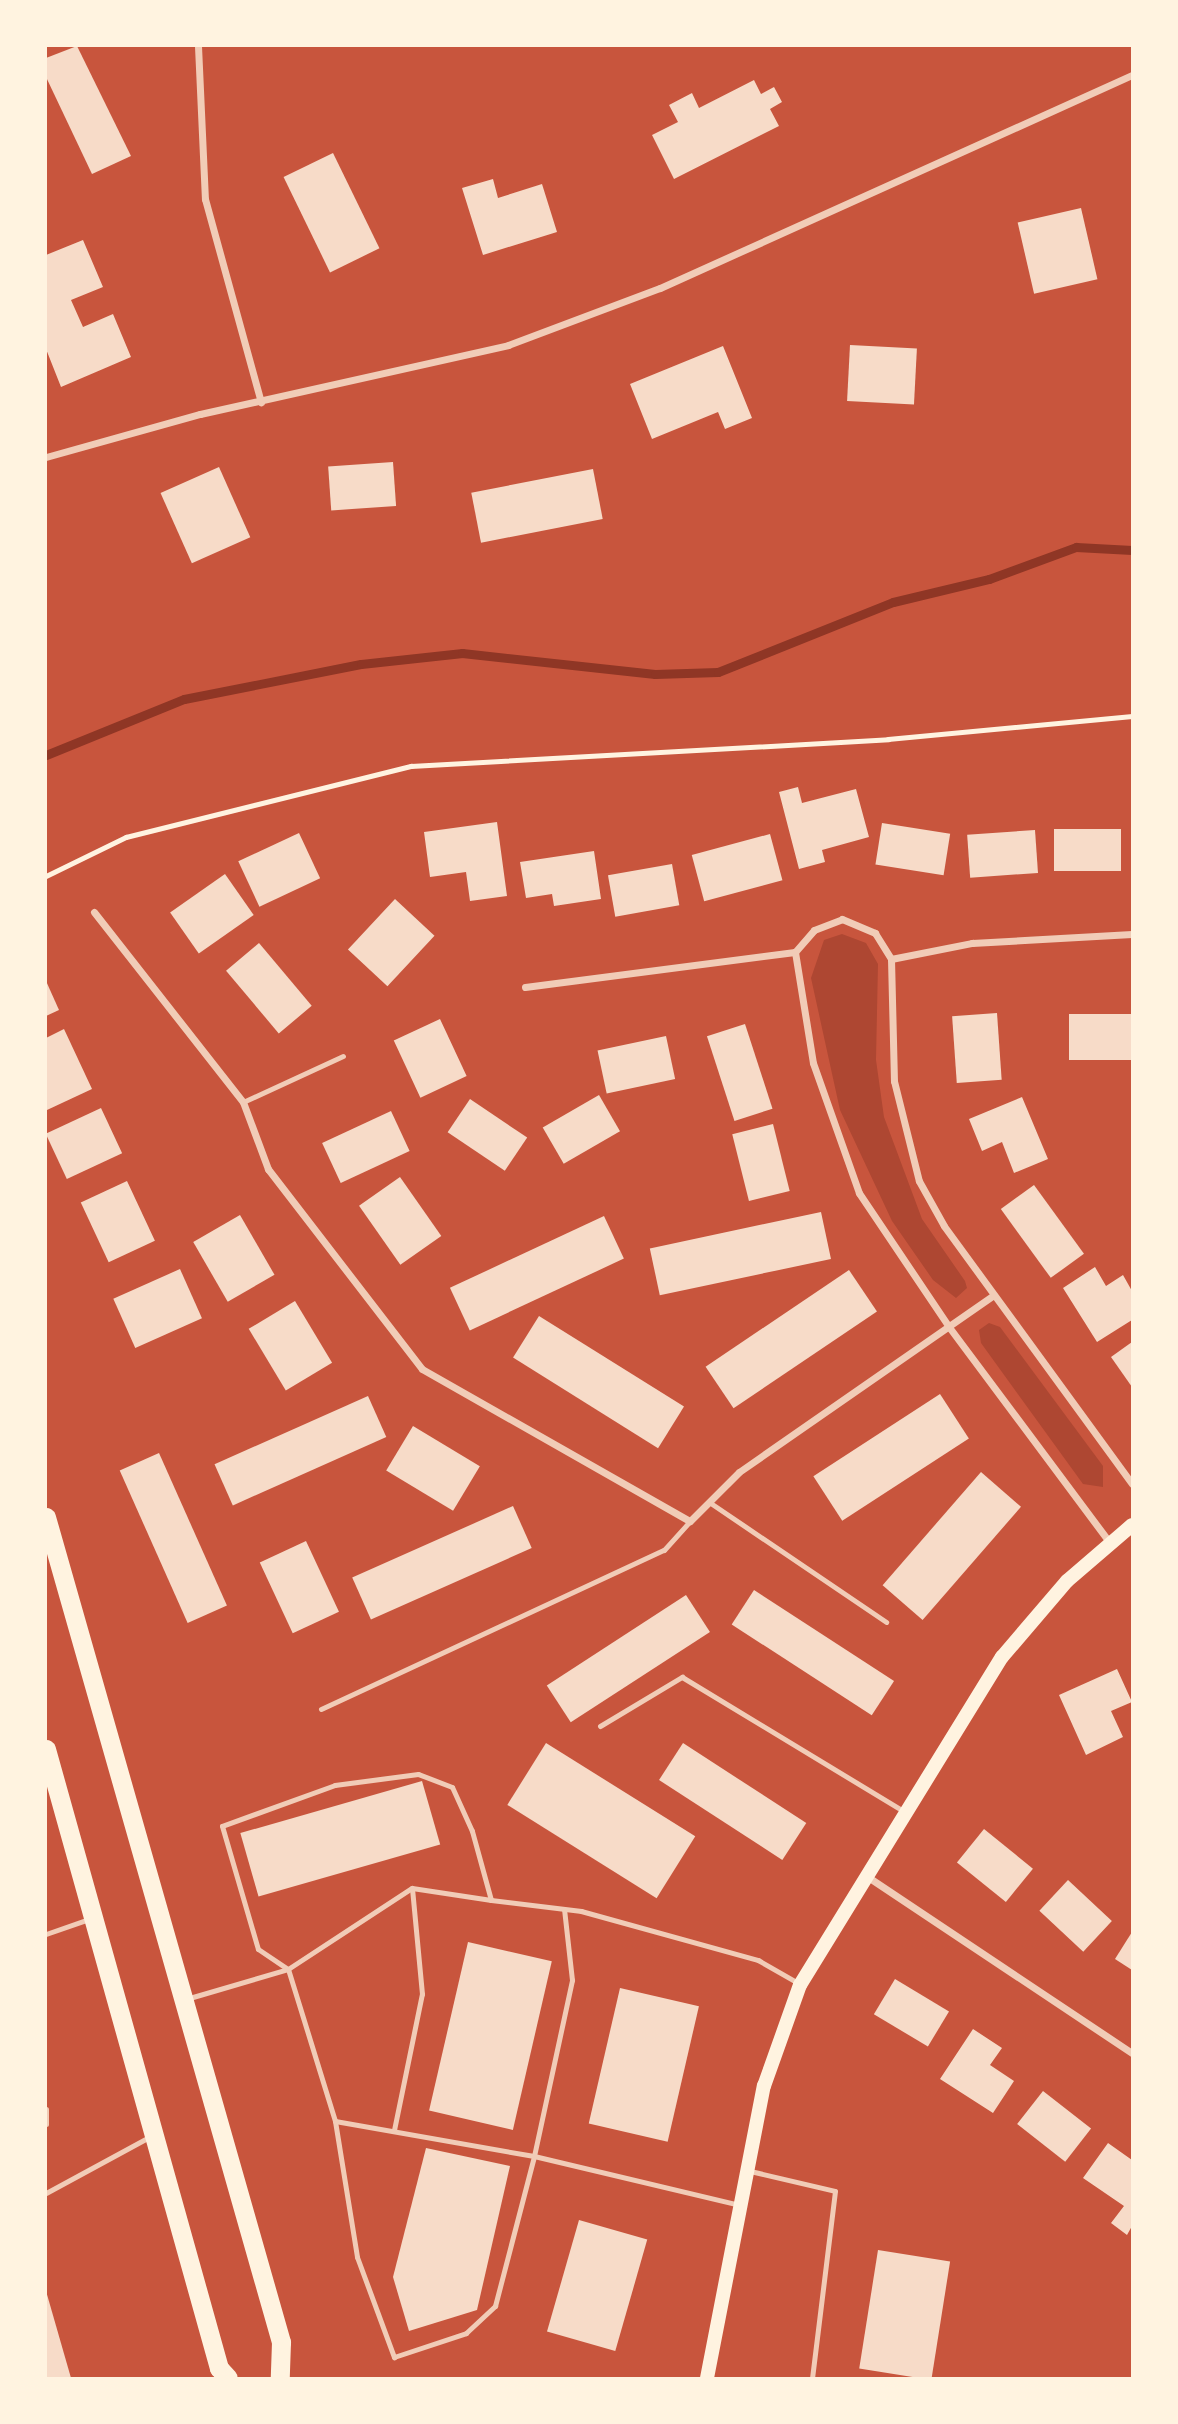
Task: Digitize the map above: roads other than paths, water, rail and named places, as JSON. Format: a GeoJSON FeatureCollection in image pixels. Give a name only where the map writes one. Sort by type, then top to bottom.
{"type":"FeatureCollection","features":[{"type":"Feature","properties":{"kind":"highway"},"geometry":{"type":"LineString","coordinates":[[46,1517],[281,2342],[280,2378]]}},
{"type":"Feature","properties":{"kind":"highway"},"geometry":{"type":"LineString","coordinates":[[46,1749],[156,2134],[219,2368],[228,2378]]}},
{"type":"Feature","properties":{"kind":"main road"},"geometry":{"type":"LineString","coordinates":[[707,2378],[764,2087],[800,1985],[863,1874],[1019,1635],[1110,1543],[1131,1529]]}},
{"type":"Feature","properties":{"kind":"street"},"geometry":{"type":"LineString","coordinates":[[198,46],[205,198],[261,402]]}},
{"type":"Feature","properties":{"kind":"street"},"geometry":{"type":"LineString","coordinates":[[46,457],[261,402],[508,345],[660,288],[1132,75]]}},
{"type":"Feature","properties":{"kind":"street"},"geometry":{"type":"LineString","coordinates":[[94,912],[243,1102],[268,1169],[422,1369],[690,1521],[738,1472],[993,1295]]}},
{"type":"Feature","properties":{"kind":"street"},"geometry":{"type":"LineString","coordinates":[[525,987],[795,952],[814,930],[842,919],[875,933],[891,958],[894,1081],[907,1148],[930,1203],[993,1295],[1132,1485]]}},
{"type":"Feature","properties":{"kind":"street"},"geometry":{"type":"LineString","coordinates":[[891,958],[971,943],[1132,934]]}},
{"type":"Feature","properties":{"kind":"street"},"geometry":{"type":"LineString","coordinates":[[795,952],[813,1063],[845,1162],[878,1223],[949,1327],[1110,1543]]}},
{"type":"Feature","properties":{"kind":"street"},"geometry":{"type":"LineString","coordinates":[[863,1874],[1132,2053]]}},
{"type":"Feature","properties":{"kind":"lane"},"geometry":{"type":"LineString","coordinates":[[243,1102],[343,1056]]}},
{"type":"Feature","properties":{"kind":"lane"},"geometry":{"type":"LineString","coordinates":[[709,1502],[886,1622]]}},
{"type":"Feature","properties":{"kind":"lane"},"geometry":{"type":"LineString","coordinates":[[321,1709],[664,1550],[690,1521]]}},
{"type":"Feature","properties":{"kind":"lane"},"geometry":{"type":"LineString","coordinates":[[600,1726],[682,1677],[903,1811]]}},
{"type":"Feature","properties":{"kind":"lane"},"geometry":{"type":"LineString","coordinates":[[491,1900],[472,1831],[452,1787],[418,1774],[335,1785],[222,1826],[258,1949],[288,1969],[335,2121],[357,2257],[394,2357],[466,2333],[495,2306],[534,2156],[572,1980],[564,1909]]}},
{"type":"Feature","properties":{"kind":"lane"},"geometry":{"type":"LineString","coordinates":[[184,2000],[288,1969],[412,1888],[564,1909],[758,1960],[800,1985]]}},
{"type":"Feature","properties":{"kind":"lane"},"geometry":{"type":"LineString","coordinates":[[394,2130],[422,1994],[412,1888]]}},
{"type":"Feature","properties":{"kind":"lane"},"geometry":{"type":"LineString","coordinates":[[46,1934],[94,1917]]}},
{"type":"Feature","properties":{"kind":"lane"},"geometry":{"type":"LineString","coordinates":[[46,2109],[46,2124]]}},
{"type":"Feature","properties":{"kind":"lane"},"geometry":{"type":"LineString","coordinates":[[335,2121],[534,2156],[742,2206]]}},
{"type":"Feature","properties":{"kind":"lane"},"geometry":{"type":"LineString","coordinates":[[46,2193],[156,2134]]}},
{"type":"Feature","properties":{"kind":"lane"},"geometry":{"type":"LineString","coordinates":[[748,2171],[835,2191],[811,2378]]}},
{"type":"Feature","properties":{"kind":"waterway"},"geometry":{"type":"LineString","coordinates":[[46,755],[184,699],[361,664],[462,653],[655,674],[718,672],[893,602],[989,579],[1076,547],[1132,550]]}}]}
